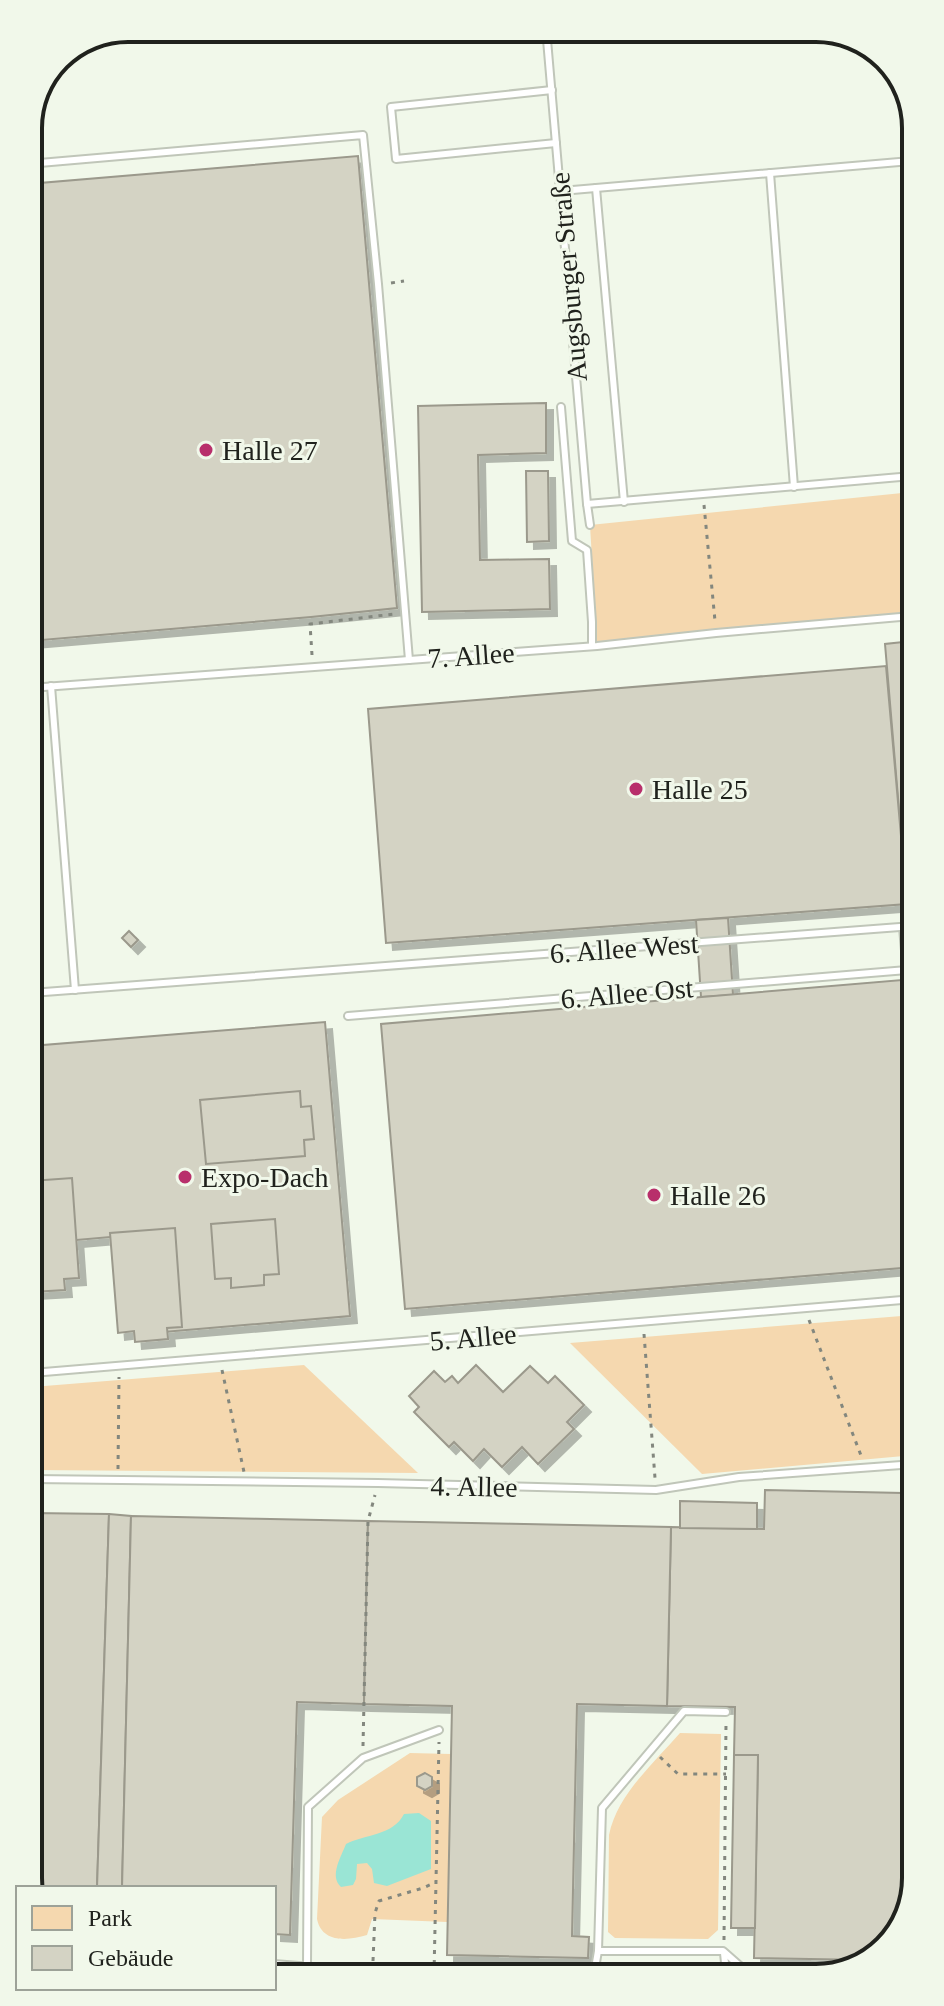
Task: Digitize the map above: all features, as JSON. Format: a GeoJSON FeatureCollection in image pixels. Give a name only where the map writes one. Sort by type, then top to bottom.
{"type":"FeatureCollection","features":[{"type":"Feature","properties":{"kind":"lane","name":"Augsburger Straße"},"geometry":{"type":"LineString","coordinates":[[547,42],[590,525]]}},
{"type":"Feature","properties":{"kind":"lane"},"geometry":{"type":"LineString","coordinates":[[552,90],[391,107],[396,159],[556,143]]}},
{"type":"Feature","properties":{"kind":"lane"},"geometry":{"type":"LineString","coordinates":[[42,163],[363,135],[380,300],[409,660]]}},
{"type":"Feature","properties":{"kind":"lane"},"geometry":{"type":"LineString","coordinates":[[561,191],[902,162]]}},
{"type":"Feature","properties":{"kind":"lane"},"geometry":{"type":"LineString","coordinates":[[770,173],[794,487]]}},
{"type":"Feature","properties":{"kind":"lane"},"geometry":{"type":"LineString","coordinates":[[596,188],[624,502]]}},
{"type":"Feature","properties":{"kind":"lane"},"geometry":{"type":"LineString","coordinates":[[561,407],[572,541],[587,550],[592,646]]}},
{"type":"Feature","properties":{"kind":"lane"},"geometry":{"type":"LineString","coordinates":[[587,504],[902,477]]}},
{"type":"Feature","properties":{"kind":"lane","name":"7. Allee"},"geometry":{"type":"LineString","coordinates":[[42,687],[592,646],[902,617]]}},
{"type":"Feature","properties":{"kind":"lane"},"geometry":{"type":"LineString","coordinates":[[51,686],[75,990]]}},
{"type":"Feature","properties":{"kind":"lane","name":"6. Allee West"},"geometry":{"type":"LineString","coordinates":[[42,992],[902,927]]}},
{"type":"Feature","properties":{"kind":"lane","name":"6. Allee Ost"},"geometry":{"type":"LineString","coordinates":[[348,1016],[902,970]]}},
{"type":"Feature","properties":{"kind":"lane","name":"5. Allee"},"geometry":{"type":"LineString","coordinates":[[42,1372],[902,1300]]}},
{"type":"Feature","properties":{"kind":"lane","name":"4. Allee"},"geometry":{"type":"LineString","coordinates":[[42,1479],[656,1490],[739,1477],[902,1465]]}},
{"type":"Feature","properties":{"kind":"lane"},"geometry":{"type":"LineString","coordinates":[[596,1964],[602,1808],[684,1711],[726,1712]]}},
{"type":"Feature","properties":{"kind":"lane"},"geometry":{"type":"LineString","coordinates":[[307,1964],[308,1807],[363,1758],[439,1730]]}},
{"type":"Feature","properties":{"kind":"lane"},"geometry":{"type":"LineString","coordinates":[[598,1951],[723,1951],[738,1964]]}},
{"type":"Feature","properties":{"kind":"lane"},"geometry":{"type":"LineString","coordinates":[[723,1951],[725,1964]]}},
{"type":"Feature","properties":{"kind":"path"},"geometry":{"type":"LineString","coordinates":[[703,495],[716,633]]}},
{"type":"Feature","properties":{"kind":"path"},"geometry":{"type":"LineString","coordinates":[[310,624],[406,613]]}},
{"type":"Feature","properties":{"kind":"path"},"geometry":{"type":"LineString","coordinates":[[311,617],[313,667]]}},
{"type":"Feature","properties":{"kind":"path"},"geometry":{"type":"LineString","coordinates":[[804,1309],[866,1468]]}},
{"type":"Feature","properties":{"kind":"path"},"geometry":{"type":"LineString","coordinates":[[643,1322],[656,1490]]}},
{"type":"Feature","properties":{"kind":"path"},"geometry":{"type":"LineString","coordinates":[[220,1358],[246,1482]]}},
{"type":"Feature","properties":{"kind":"path"},"geometry":{"type":"LineString","coordinates":[[118,1481],[119,1365]]}},
{"type":"Feature","properties":{"kind":"path"},"geometry":{"type":"LineString","coordinates":[[363,1758],[368,1521],[378,1483]]}},
{"type":"Feature","properties":{"kind":"path"},"geometry":{"type":"LineString","coordinates":[[723,1951],[726,1712]]}},
{"type":"Feature","properties":{"kind":"path"},"geometry":{"type":"LineString","coordinates":[[434,1964],[439,1730]]}},
{"type":"Feature","properties":{"kind":"path"},"geometry":{"type":"LineString","coordinates":[[652,1749],[678,1774],[726,1774]]}},
{"type":"Feature","properties":{"kind":"path"},"geometry":{"type":"LineString","coordinates":[[372,1964],[375,1913],[379,1901],[436,1882]]}},
{"type":"Feature","properties":{"kind":"green space"},"geometry":{"type":"Polygon","coordinates":[[[902,493],[902,617],[597,646],[590,525],[902,493]]]}},
{"type":"Feature","properties":{"kind":"green space"},"geometry":{"type":"Polygon","coordinates":[[[902,1316],[902,1456],[702,1474],[570,1343],[902,1316]]]}},
{"type":"Feature","properties":{"kind":"green space"},"geometry":{"type":"Polygon","coordinates":[[[304,1365],[418,1473],[42,1470],[42,1386],[304,1365]]]}},
{"type":"Feature","properties":{"kind":"green space"},"geometry":{"type":"Polygon","coordinates":[[[680,1733],[721,1734],[718,1930],[708,1939],[615,1938],[608,1932],[609,1835],[613,1820],[637,1781],[680,1733]]]}},
{"type":"Feature","properties":{"kind":"green space"},"geometry":{"type":"Polygon","coordinates":[[[410,1753],[451,1754],[447,1922],[372,1919],[367,1935],[344,1939],[330,1936],[320,1927],[317,1919],[322,1817],[338,1800],[410,1753]]]}},
{"type":"Feature","properties":{"kind":"water"},"geometry":{"type":"Polygon","coordinates":[[[419,1813],[431,1821],[431,1869],[387,1886],[374,1883],[372,1869],[367,1863],[357,1864],[353,1885],[341,1887],[336,1872],[346,1844],[386,1831],[404,1814],[419,1813]]]}},
{"type":"Feature","properties":{"kind":"building","name":"Halle 27"},"geometry":{"type":"Polygon","coordinates":[[[358,156],[397,608],[42,640],[42,183],[358,156]]]}},
{"type":"Feature","properties":{"kind":"building"},"geometry":{"type":"Polygon","coordinates":[[[546,403],[546,453],[478,455],[480,560],[549,559],[550,609],[422,612],[418,406],[546,403]]]}},
{"type":"Feature","properties":{"kind":"building"},"geometry":{"type":"Polygon","coordinates":[[[526,471],[548,471],[549,541],[527,542],[526,471]]]}},
{"type":"Feature","properties":{"kind":"building"},"geometry":{"type":"Polygon","coordinates":[[[902,642],[902,845],[885,644],[902,642]]]}},
{"type":"Feature","properties":{"kind":"building","name":"Halle 25"},"geometry":{"type":"Polygon","coordinates":[[[886,666],[902,847],[902,904],[386,943],[368,709],[886,666]]]}},
{"type":"Feature","properties":{"kind":"building"},"geometry":{"type":"Polygon","coordinates":[[[728,918],[733,995],[701,997],[696,920],[728,918]]]}},
{"type":"Feature","properties":{"kind":"building"},"geometry":{"type":"Polygon","coordinates":[[[129,931],[138,940],[131,947],[122,938],[129,931]]]}},
{"type":"Feature","properties":{"kind":"building","name":"Halle 26"},"geometry":{"type":"Polygon","coordinates":[[[902,980],[902,1268],[405,1309],[381,1024],[902,980]]]}},
{"type":"Feature","properties":{"kind":"building","name":"Expo-Dach"},"geometry":{"type":"Polygon","coordinates":[[[325,1022],[350,1316],[152,1333],[144,1234],[42,1243],[42,1045],[325,1022]]]}},
{"type":"Feature","properties":{"kind":"building"},"geometry":{"type":"Polygon","coordinates":[[[300,1091],[301,1107],[311,1106],[314,1139],[304,1140],[305,1156],[206,1164],[200,1100],[300,1091]]]}},
{"type":"Feature","properties":{"kind":"building"},"geometry":{"type":"Polygon","coordinates":[[[72,1178],[79,1278],[64,1279],[65,1290],[42,1291],[42,1180],[72,1178]]]}},
{"type":"Feature","properties":{"kind":"building"},"geometry":{"type":"Polygon","coordinates":[[[275,1219],[279,1274],[264,1275],[264,1285],[231,1288],[231,1278],[215,1279],[211,1224],[275,1219]]]}},
{"type":"Feature","properties":{"kind":"building"},"geometry":{"type":"Polygon","coordinates":[[[175,1228],[182,1327],[167,1328],[168,1339],[135,1342],[134,1331],[118,1333],[110,1233],[175,1228]]]}},
{"type":"Feature","properties":{"kind":"building"},"geometry":{"type":"Polygon","coordinates":[[[476,1365],[503,1392],[530,1366],[548,1383],[555,1376],[584,1405],[567,1422],[574,1429],[538,1464],[522,1447],[502,1467],[484,1449],[473,1461],[454,1442],[449,1447],[414,1412],[419,1407],[409,1396],[434,1371],[445,1382],[452,1376],[458,1383],[476,1365]]]}},
{"type":"Feature","properties":{"kind":"building"},"geometry":{"type":"Polygon","coordinates":[[[765,1490],[902,1493],[901,1889],[893,1916],[884,1930],[864,1950],[842,1960],[754,1958],[758,1755],[734,1755],[735,1707],[667,1706],[671,1527],[764,1529],[765,1490]]]}},
{"type":"Feature","properties":{"kind":"building"},"geometry":{"type":"Polygon","coordinates":[[[680,1501],[757,1503],[757,1529],[680,1528],[680,1501]]]}},
{"type":"Feature","properties":{"kind":"building"},"geometry":{"type":"Polygon","coordinates":[[[42,1513],[109,1514],[97,1886],[43,1886],[42,1513]]]}},
{"type":"Feature","properties":{"kind":"building"},"geometry":{"type":"Polygon","coordinates":[[[109,1514],[131,1516],[122,1886],[97,1886],[109,1514]]]}},
{"type":"Feature","properties":{"kind":"building"},"geometry":{"type":"Polygon","coordinates":[[[131,1516],[368,1521],[364,1704],[297,1702],[290,1935],[276,1934],[276,1886],[122,1886],[131,1516]]]}},
{"type":"Feature","properties":{"kind":"building"},"geometry":{"type":"Polygon","coordinates":[[[368,1521],[671,1527],[667,1706],[577,1704],[572,1936],[589,1937],[588,1958],[447,1955],[452,1706],[364,1704],[368,1521]]]}},
{"type":"Feature","properties":{"kind":"building"},"geometry":{"type":"Polygon","coordinates":[[[734,1755],[758,1755],[755,1928],[731,1928],[734,1755]]]}},
{"type":"Feature","properties":{"kind":"building"},"geometry":{"type":"Polygon","coordinates":[[[425,1773],[432,1777],[432,1786],[425,1790],[417,1786],[417,1777],[425,1773]]]}},
{"type":"Feature","properties":{"kind":"place","name":"Halle 27"},"geometry":{"type":"Point","coordinates":[206,450]}},
{"type":"Feature","properties":{"kind":"place","name":"Halle 25"},"geometry":{"type":"Point","coordinates":[636,789]}},
{"type":"Feature","properties":{"kind":"place","name":"Expo-Dach"},"geometry":{"type":"Point","coordinates":[185,1177]}},
{"type":"Feature","properties":{"kind":"place","name":"Halle 26"},"geometry":{"type":"Point","coordinates":[654,1195]}}]}
